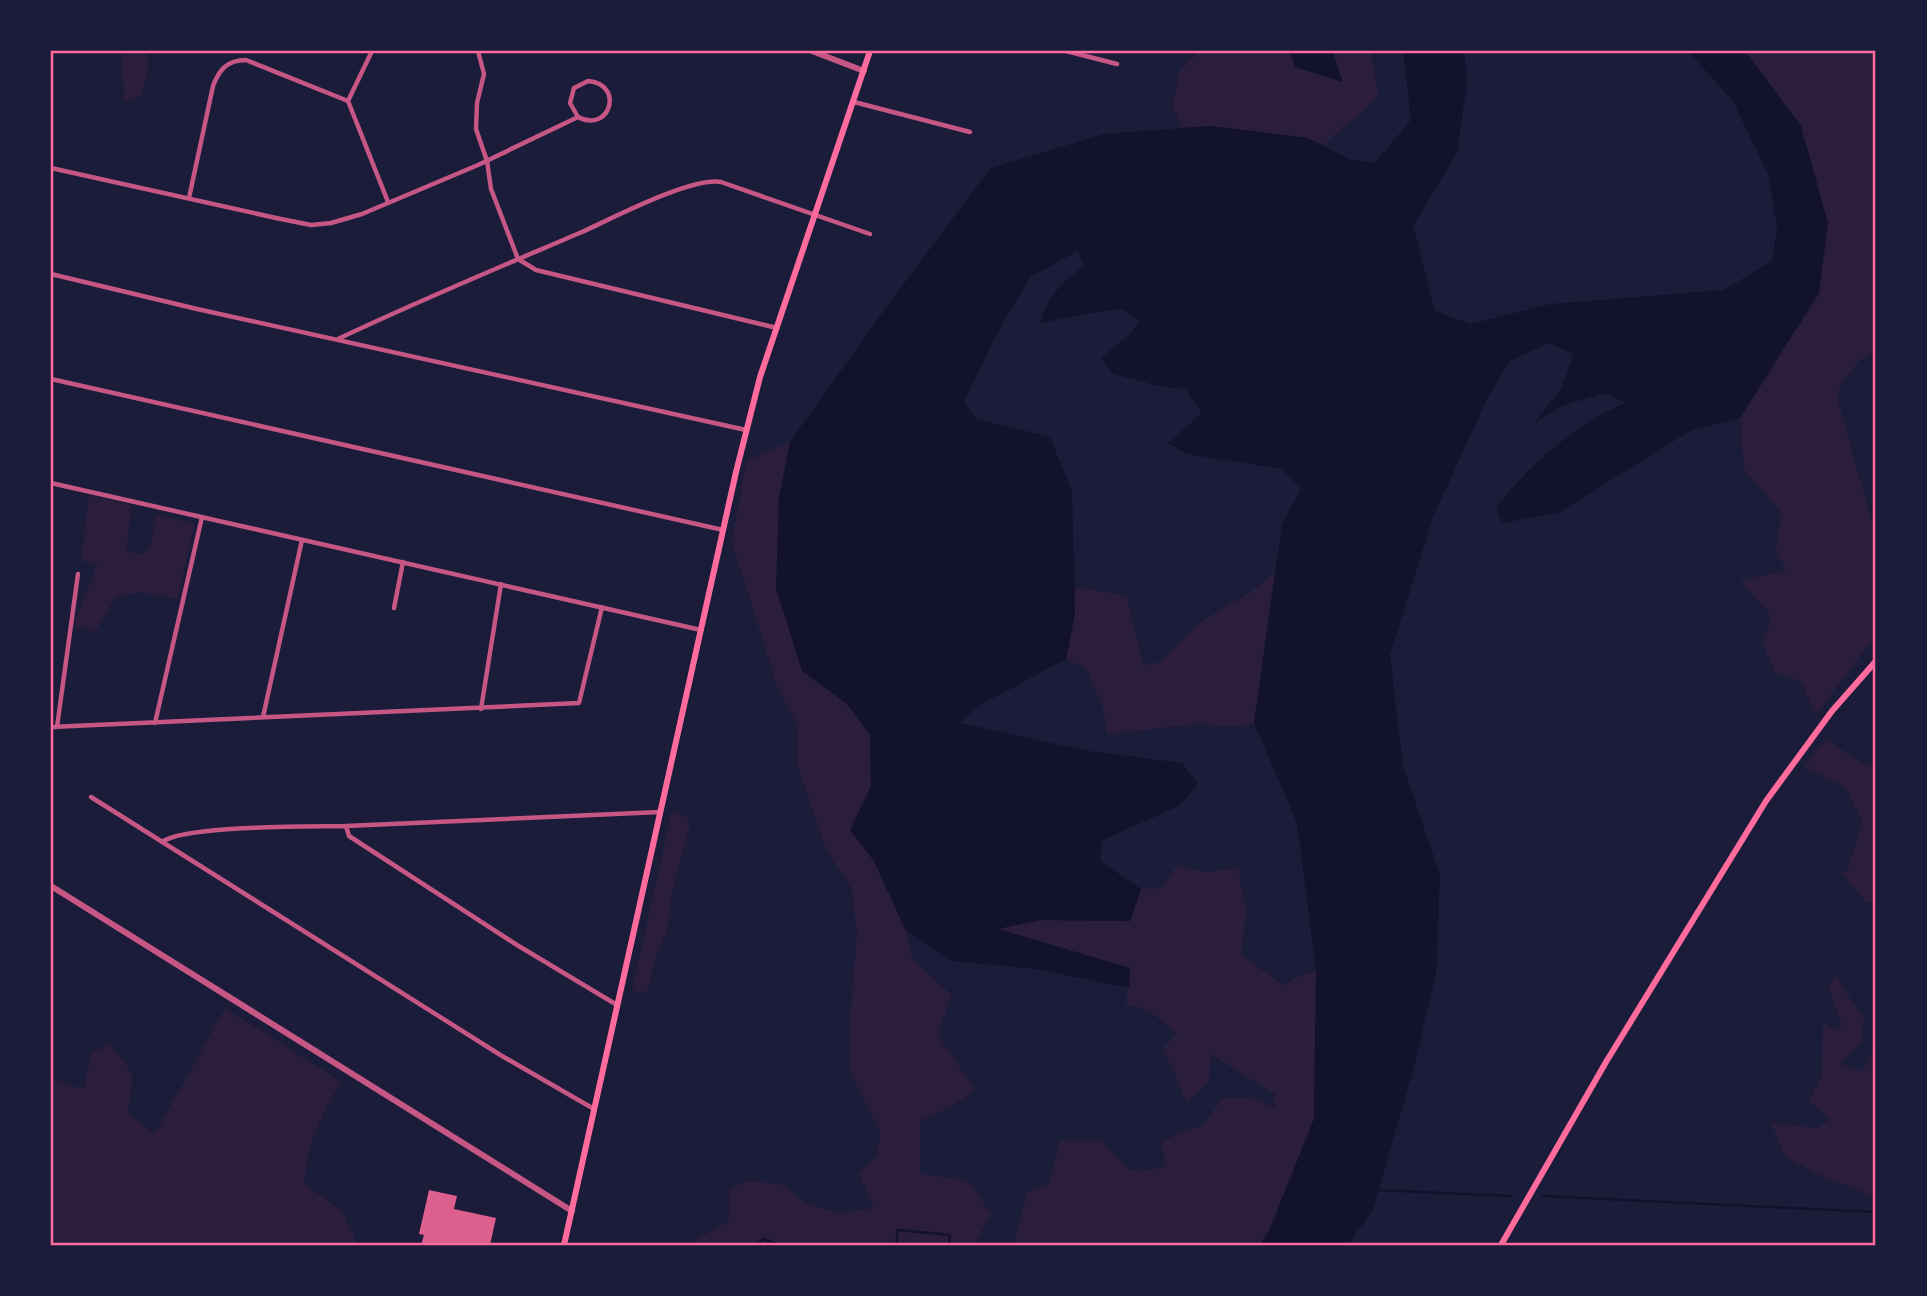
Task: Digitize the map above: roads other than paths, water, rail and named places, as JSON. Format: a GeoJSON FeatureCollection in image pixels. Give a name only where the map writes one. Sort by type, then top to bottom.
{"type":"FeatureCollection","features":[{"type":"Feature","properties":{"kind":"main road"},"geometry":{"type":"LineString","coordinates":[[565,1245],[746,430],[760,377],[870,51]]}},
{"type":"Feature","properties":{"kind":"main road"},"geometry":{"type":"LineString","coordinates":[[1501,1245],[1606,1062],[1766,801],[1832,711],[1876,661]]}},
{"type":"Feature","properties":{"kind":"street"},"geometry":{"type":"LineString","coordinates":[[348,101],[372,51]]}},
{"type":"Feature","properties":{"kind":"street"},"geometry":{"type":"LineString","coordinates":[[478,51],[484,74],[477,103],[476,130],[487,161],[491,189],[518,259],[546,273],[777,328]]}},
{"type":"Feature","properties":{"kind":"street"},"geometry":{"type":"LineString","coordinates":[[812,51],[864,71]]}},
{"type":"Feature","properties":{"kind":"street"},"geometry":{"type":"LineString","coordinates":[[1066,51],[1117,64]]}},
{"type":"Feature","properties":{"kind":"street"},"geometry":{"type":"LineString","coordinates":[[189,198],[212,86],[225,65],[235,60],[246,60],[348,101],[388,202]]}},
{"type":"Feature","properties":{"kind":"street"},"geometry":{"type":"LineString","coordinates":[[585,81],[600,83],[608,93],[608,110],[594,121],[578,117],[570,103],[572,91],[585,81]]}},
{"type":"Feature","properties":{"kind":"street"},"geometry":{"type":"LineString","coordinates":[[853,102],[970,132]]}},
{"type":"Feature","properties":{"kind":"street"},"geometry":{"type":"LineString","coordinates":[[51,168],[311,225],[331,223],[362,214],[487,161],[578,117]]}},
{"type":"Feature","properties":{"kind":"street"},"geometry":{"type":"LineString","coordinates":[[335,340],[650,202],[707,182],[721,182],[870,234]]}},
{"type":"Feature","properties":{"kind":"street"},"geometry":{"type":"LineString","coordinates":[[51,274],[335,340],[746,430]]}},
{"type":"Feature","properties":{"kind":"street"},"geometry":{"type":"LineString","coordinates":[[51,379],[723,530]]}},
{"type":"Feature","properties":{"kind":"street"},"geometry":{"type":"LineString","coordinates":[[51,483],[701,629]]}},
{"type":"Feature","properties":{"kind":"street"},"geometry":{"type":"LineString","coordinates":[[155,723],[202,517]]}},
{"type":"Feature","properties":{"kind":"street"},"geometry":{"type":"LineString","coordinates":[[264,717],[302,540]]}},
{"type":"Feature","properties":{"kind":"street"},"geometry":{"type":"LineString","coordinates":[[394,608],[403,562]]}},
{"type":"Feature","properties":{"kind":"street"},"geometry":{"type":"LineString","coordinates":[[78,574],[54,727],[579,703],[602,607]]}},
{"type":"Feature","properties":{"kind":"street"},"geometry":{"type":"LineString","coordinates":[[481,709],[501,584]]}},
{"type":"Feature","properties":{"kind":"street"},"geometry":{"type":"LineString","coordinates":[[91,797],[492,1050],[594,1109]]}},
{"type":"Feature","properties":{"kind":"street"},"geometry":{"type":"LineString","coordinates":[[162,842],[170,836],[186,834],[660,812]]}},
{"type":"Feature","properties":{"kind":"street"},"geometry":{"type":"LineString","coordinates":[[346,826],[349,836],[411,877],[617,1005]]}},
{"type":"Feature","properties":{"kind":"street"},"geometry":{"type":"LineString","coordinates":[[51,886],[572,1212]]}},
{"type":"Feature","properties":{"kind":"waterway"},"geometry":{"type":"LineString","coordinates":[[1376,1190],[1510,1196]]}},
{"type":"Feature","properties":{"kind":"waterway"},"geometry":{"type":"LineString","coordinates":[[1543,1196],[1876,1212]]}},
{"type":"Feature","properties":{"kind":"waterway"},"geometry":{"type":"LineString","coordinates":[[896,1245],[898,1230],[950,1235],[949,1245]]}},
{"type":"Feature","properties":{"kind":"waterway"},"geometry":{"type":"LineString","coordinates":[[756,1245],[764,1239],[780,1245]]}}]}
